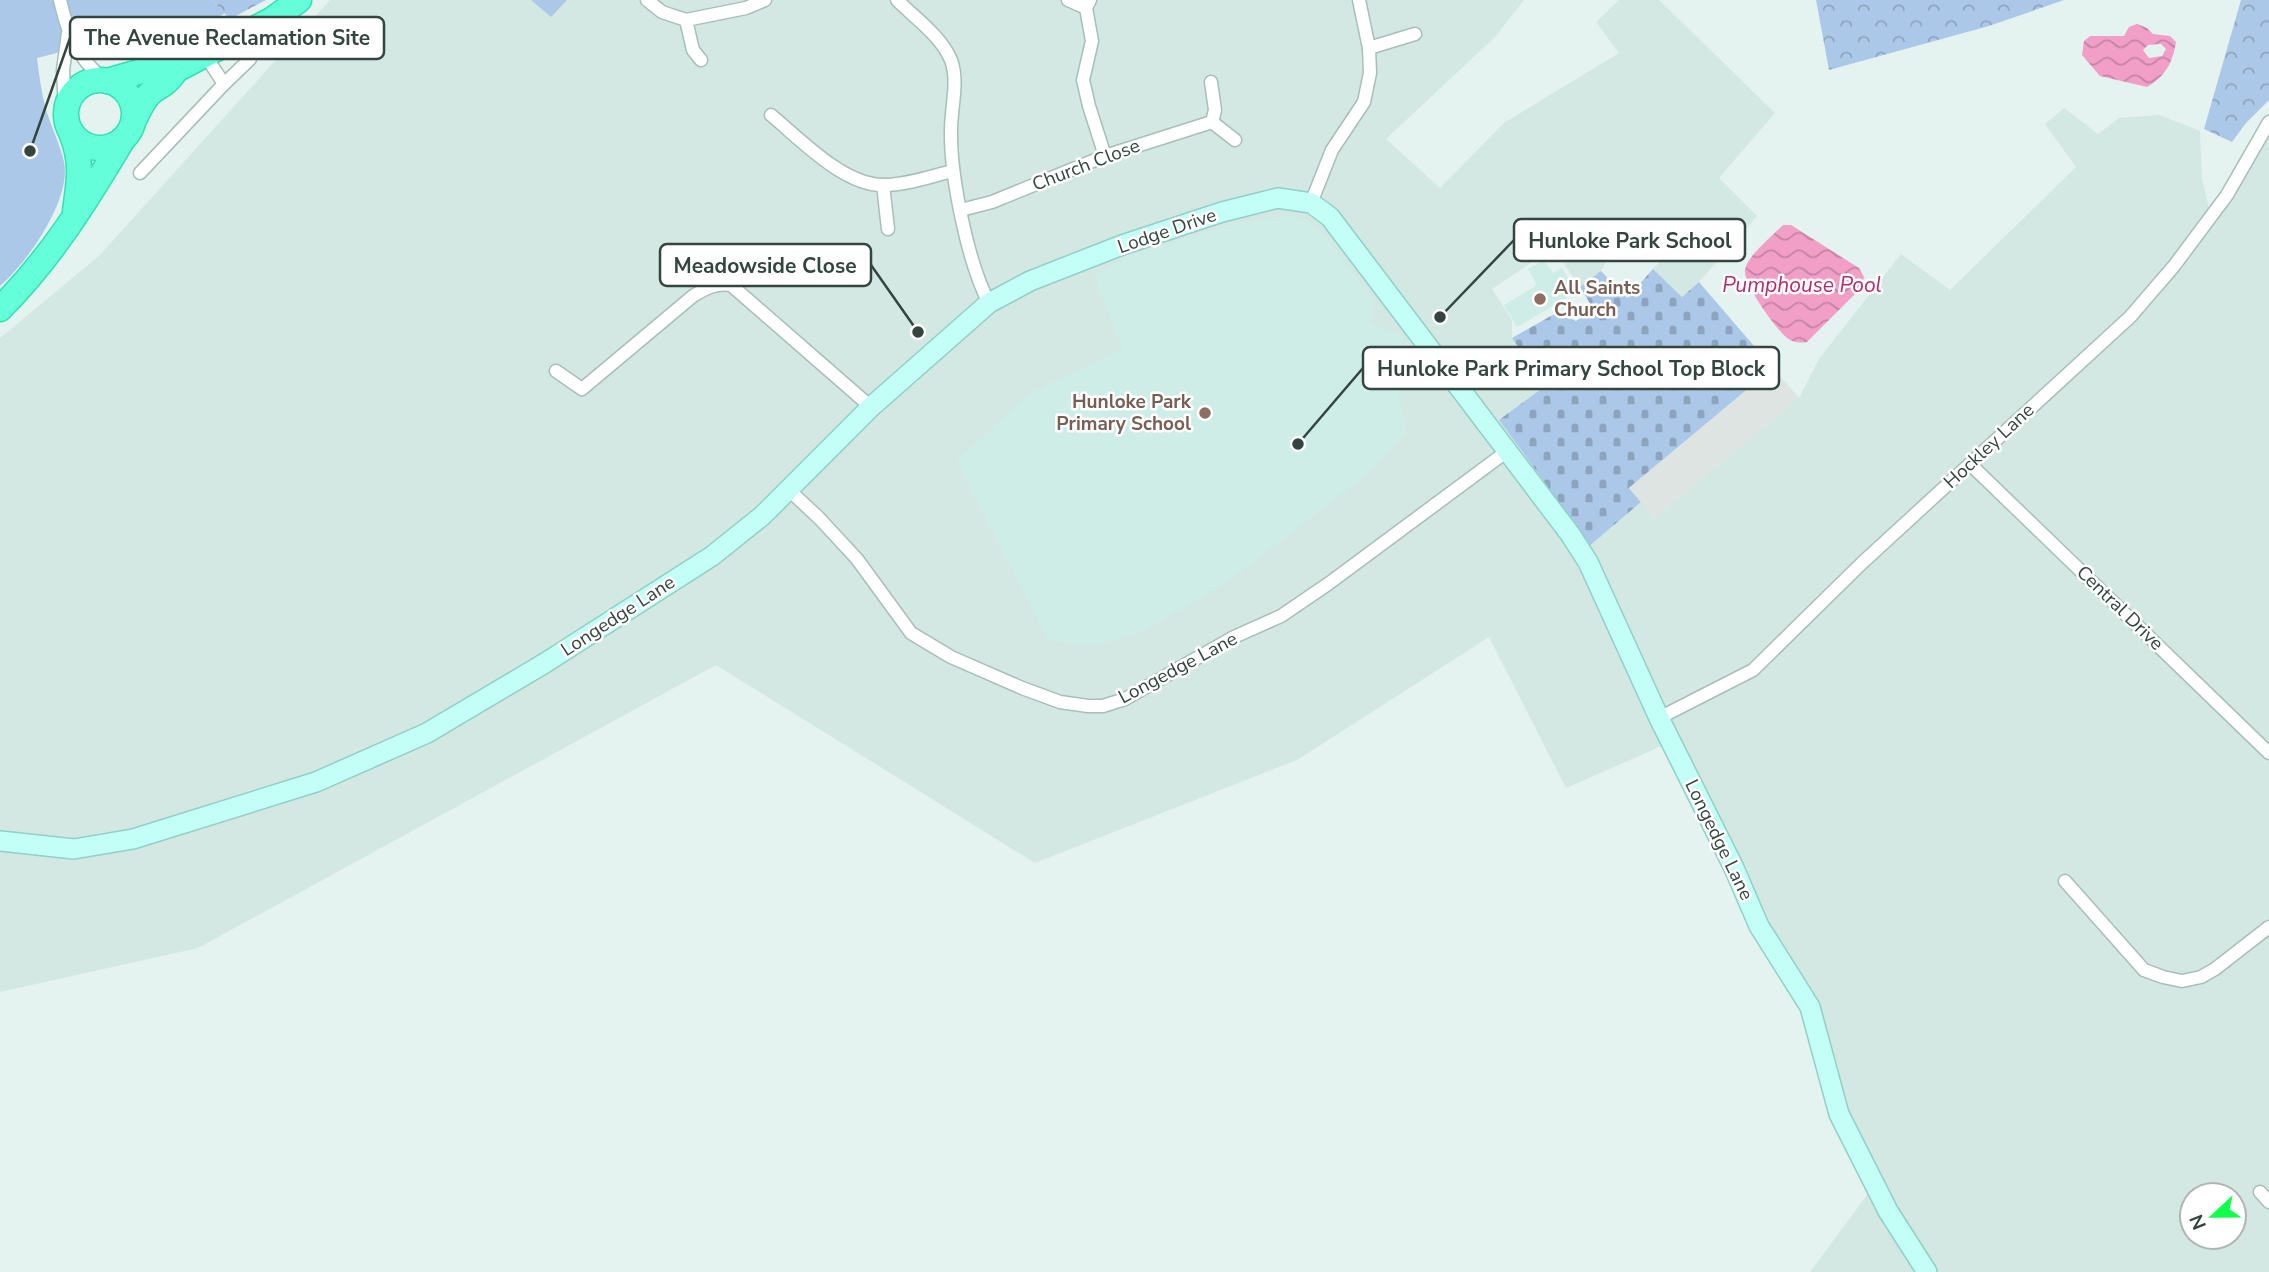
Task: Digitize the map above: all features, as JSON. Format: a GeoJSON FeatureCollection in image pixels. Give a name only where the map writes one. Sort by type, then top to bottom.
{"type":"FeatureCollection","features":[{"type":"Feature","properties":{"kind":"highway"},"geometry":{"type":"LineString","coordinates":[[0,309],[28,281],[74,219],[129,130],[144,100],[167,83],[176,70],[273,19],[299,0]]}},
{"type":"Feature","properties":{"kind":"highway"},"geometry":{"type":"LineString","coordinates":[[105,80],[124,89],[131,99],[129,130],[113,146],[99,149],[78,142],[67,127],[65,108],[77,88],[87,82],[156,67],[176,70]]}},
{"type":"Feature","properties":{"kind":"highway"},"geometry":{"type":"LineString","coordinates":[[72,135],[79,154],[81,171],[74,219]]}},
{"type":"Feature","properties":{"kind":"street"},"geometry":{"type":"LineString","coordinates":[[60,0],[68,33],[88,66],[105,80]]}},
{"type":"Feature","properties":{"kind":"street"},"geometry":{"type":"LineString","coordinates":[[647,0],[662,12],[686,20],[746,8],[765,0]]}},
{"type":"Feature","properties":{"kind":"street"},"geometry":{"type":"LineString","coordinates":[[897,0],[943,45],[952,62],[953,171],[979,283],[989,303]]}},
{"type":"Feature","properties":{"kind":"street"},"geometry":{"type":"LineString","coordinates":[[1068,0],[1088,4],[1092,41],[1083,80],[1105,156]]}},
{"type":"Feature","properties":{"kind":"street"},"geometry":{"type":"LineString","coordinates":[[1359,0],[1370,73],[1364,102],[1332,150],[1311,203],[1330,217],[1353,244],[1506,452]]}},
{"type":"Feature","properties":{"kind":"street"},"geometry":{"type":"LineString","coordinates":[[686,20],[693,50],[701,60]]}},
{"type":"Feature","properties":{"kind":"street"},"geometry":{"type":"LineString","coordinates":[[65,108],[64,63],[68,33]]}},
{"type":"Feature","properties":{"kind":"street"},"geometry":{"type":"LineString","coordinates":[[1368,48],[1415,34]]}},
{"type":"Feature","properties":{"kind":"street"},"geometry":{"type":"LineString","coordinates":[[205,55],[224,83]]}},
{"type":"Feature","properties":{"kind":"street"},"geometry":{"type":"LineString","coordinates":[[140,173],[250,59]]}},
{"type":"Feature","properties":{"kind":"street"},"geometry":{"type":"LineString","coordinates":[[1211,82],[1215,110],[1212,122],[1235,140]]}},
{"type":"Feature","properties":{"kind":"street"},"geometry":{"type":"LineString","coordinates":[[771,115],[841,171],[861,182],[883,185],[953,171]]}},
{"type":"Feature","properties":{"kind":"street","name":"Church Close"},"geometry":{"type":"LineString","coordinates":[[961,209],[992,202],[1105,156],[1212,122]]}},
{"type":"Feature","properties":{"kind":"street","name":"Hockley Lane"},"geometry":{"type":"LineString","coordinates":[[1659,718],[1753,670],[1862,563],[2130,317],[2175,266],[2227,195],[2269,122]]}},
{"type":"Feature","properties":{"kind":"street"},"geometry":{"type":"LineString","coordinates":[[883,185],[888,229]]}},
{"type":"Feature","properties":{"kind":"street","name":"Lodge Drive"},"geometry":{"type":"LineString","coordinates":[[789,490],[871,407],[989,303],[1030,281],[1122,245],[1222,212],[1278,198],[1311,203]]}},
{"type":"Feature","properties":{"kind":"street"},"geometry":{"type":"LineString","coordinates":[[556,371],[582,389],[693,296],[712,285],[731,285],[871,407]]}},
{"type":"Feature","properties":{"kind":"street","name":"Longedge Lane"},"geometry":{"type":"LineString","coordinates":[[0,841],[74,849],[133,839],[316,782],[427,733],[545,663],[712,556],[762,516],[789,490],[856,559],[911,633],[951,657],[1022,688],[1060,702],[1103,706],[1125,699],[1234,637],[1281,616],[1506,452],[1564,526],[1588,562],[1759,926],[1810,1007],[1839,1114],[1888,1211],[1927,1272]]}},
{"type":"Feature","properties":{"kind":"street","name":"Central Drive"},"geometry":{"type":"LineString","coordinates":[[1970,464],[2269,752]]}},
{"type":"Feature","properties":{"kind":"street"},"geometry":{"type":"LineString","coordinates":[[2065,881],[2144,970],[2163,977],[2182,981],[2201,977],[2269,927]]}},
{"type":"Feature","properties":{"kind":"street"},"geometry":{"type":"LineString","coordinates":[[2260,1192],[2269,1202]]}},
{"type":"Feature","properties":{"kind":"shaded area"},"geometry":{"type":"Polygon","coordinates":[[[330,0],[1524,0],[1495,37],[1386,139],[1440,188],[1504,123],[1619,53],[1596,22],[1619,0],[1659,0],[1775,113],[1719,178],[1757,216],[1699,282],[1682,297],[1653,269],[1676,245],[1627,225],[1601,271],[1580,287],[1553,248],[1492,289],[1512,320],[1512,338],[1545,386],[1499,420],[1543,480],[1587,548],[1641,502],[1654,518],[1799,398],[1819,359],[1901,254],[1950,290],[2076,167],[2045,124],[2064,108],[2098,134],[2119,118],[2160,115],[2200,131],[2202,179],[2213,225],[2269,132],[2269,1272],[1810,1272],[1878,1180],[1852,1136],[1813,1010],[1758,913],[1680,738],[1566,788],[1489,637],[1297,760],[1035,863],[716,665],[198,948],[0,992],[0,338],[99,256],[330,0]]]}},
{"type":"Feature","properties":{"kind":"shaded area","name":"Hunloke Park Primary School"},"geometry":{"type":"Polygon","coordinates":[[[1290,215],[1307,220],[1322,232],[1373,298],[1371,324],[1400,334],[1421,361],[1396,379],[1406,432],[1374,469],[1227,582],[1143,631],[1096,645],[1049,641],[957,461],[1028,394],[1123,349],[1094,276],[1130,255],[1237,223],[1290,215]]]}},
{"type":"Feature","properties":{"kind":"shaded area","name":"All Saints Church"},"geometry":{"type":"Polygon","coordinates":[[[1544,260],[1553,273],[1562,268],[1577,292],[1517,327],[1504,305],[1537,285],[1528,269],[1544,260]]]}},
{"type":"Feature","properties":{"kind":"shaded area"},"geometry":{"type":"Polygon","coordinates":[[[1773,368],[1799,398],[1654,518],[1629,488],[1773,368]]]}},
{"type":"Feature","properties":{"kind":"green space"},"geometry":{"type":"Polygon","coordinates":[[[0,0],[212,0],[225,13],[187,34],[113,55],[100,42],[37,58],[47,113],[64,162],[65,177],[61,194],[45,229],[23,262],[0,286],[0,0]]]}},
{"type":"Feature","properties":{"kind":"green space"},"geometry":{"type":"Polygon","coordinates":[[[212,0],[266,0],[230,19],[212,0]]]}},
{"type":"Feature","properties":{"kind":"green space"},"geometry":{"type":"Polygon","coordinates":[[[531,0],[567,0],[551,17],[531,0]]]}},
{"type":"Feature","properties":{"kind":"green space"},"geometry":{"type":"Polygon","coordinates":[[[1816,0],[2064,0],[1989,26],[1829,70],[1816,0]]]}},
{"type":"Feature","properties":{"kind":"green space"},"geometry":{"type":"Polygon","coordinates":[[[2241,0],[2269,0],[2269,100],[2232,142],[2204,129],[2241,0]]]}},
{"type":"Feature","properties":{"kind":"green space"},"geometry":{"type":"Polygon","coordinates":[[[1653,269],[1682,297],[1699,282],[1773,368],[1629,488],[1641,502],[1587,548],[1543,480],[1499,420],[1545,386],[1512,338],[1556,313],[1576,321],[1594,310],[1580,287],[1601,271],[1627,298],[1653,269]]]}},
{"type":"Feature","properties":{"kind":"water"},"geometry":{"type":"Polygon","coordinates":[[[2137,24],[2153,34],[2170,36],[2176,42],[2167,68],[2159,79],[2147,87],[2100,76],[2082,55],[2084,41],[2090,36],[2124,36],[2129,27],[2137,24]],[[2161,44],[2148,45],[2143,50],[2149,58],[2162,56],[2166,49],[2161,44]]]}},
{"type":"Feature","properties":{"kind":"water","name":"Pumphouse Pool"},"geometry":{"type":"Polygon","coordinates":[[[1783,225],[1791,225],[1859,268],[1864,277],[1861,288],[1807,342],[1794,342],[1782,333],[1761,306],[1746,277],[1745,270],[1750,258],[1783,225]]]}},
{"type":"Feature","properties":{"kind":"place","name":"The Avenue Reclamation Site"},"geometry":{"type":"Point","coordinates":[30,151]}},
{"type":"Feature","properties":{"kind":"place","name":"All Saints Church"},"geometry":{"type":"Point","coordinates":[1540,299]}},
{"type":"Feature","properties":{"kind":"place","name":"Hunloke Park School"},"geometry":{"type":"Point","coordinates":[1440,317]}},
{"type":"Feature","properties":{"kind":"place","name":"Meadowside Close"},"geometry":{"type":"Point","coordinates":[918,332]}},
{"type":"Feature","properties":{"kind":"place","name":"Hunloke Park Primary School"},"geometry":{"type":"Point","coordinates":[1205,413]}},
{"type":"Feature","properties":{"kind":"place","name":"Hunloke Park Primary School Top Block"},"geometry":{"type":"Point","coordinates":[1298,444]}}]}
